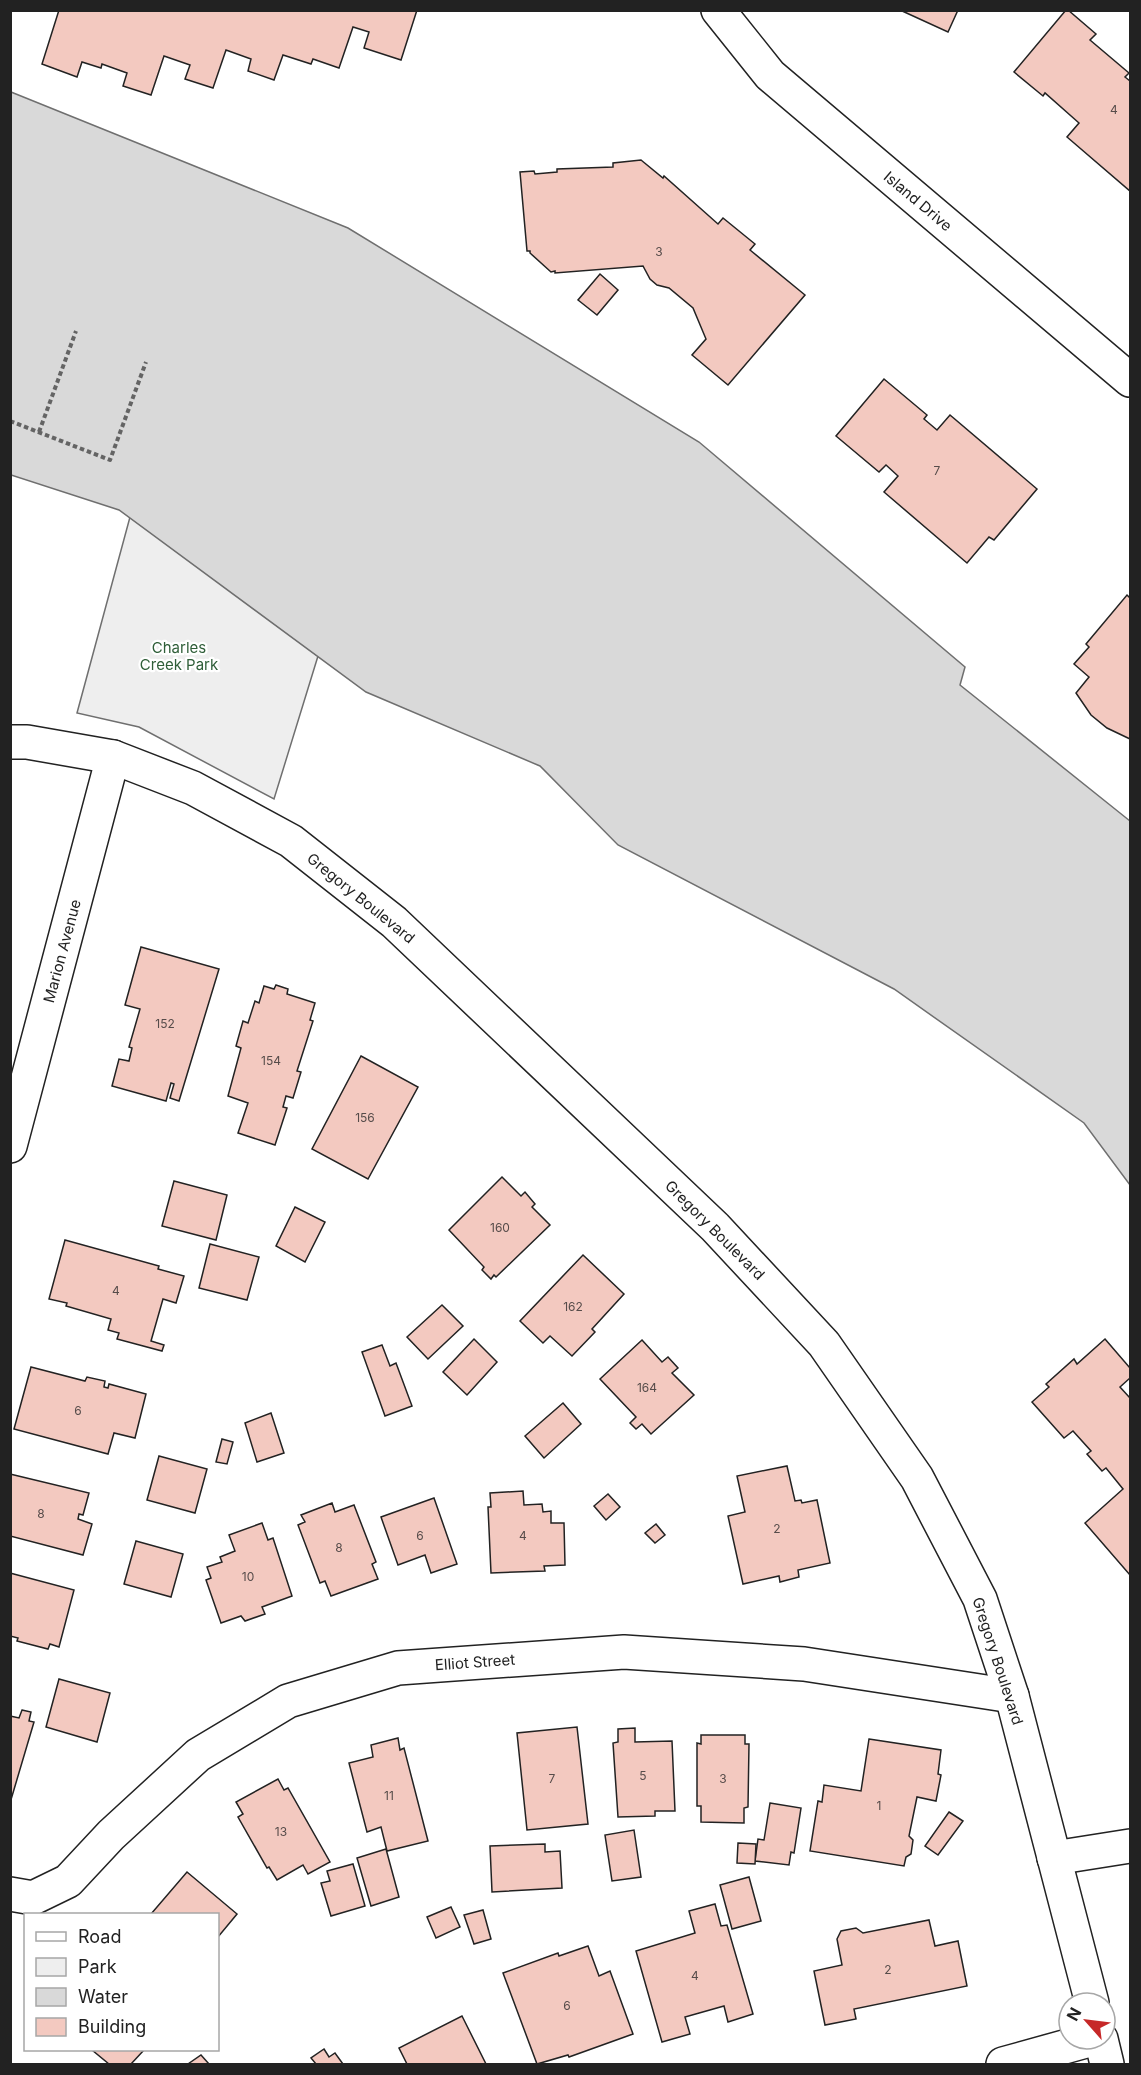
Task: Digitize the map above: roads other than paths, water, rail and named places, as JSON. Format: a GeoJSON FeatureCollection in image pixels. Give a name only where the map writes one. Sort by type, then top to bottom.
{"type":"FeatureCollection","features":[{"type":"Feature","properties":{"kind":"street","name":"Island Drive"},"geometry":{"type":"LineString","coordinates":[[718,10],[770,75],[1131,380]]}},
{"type":"Feature","properties":{"kind":"street","name":"Gregory Boulevard"},"geometry":{"type":"LineString","coordinates":[[10,742],[27,742],[113,757],[193,788],[291,841],[394,922],[715,1227],[824,1344],[917,1478],[980,1599],[1012,1696],[1089,1991]]}},
{"type":"Feature","properties":{"kind":"street","name":"Marion Avenue"},"geometry":{"type":"LineString","coordinates":[[10,1146],[113,757]]}},
{"type":"Feature","properties":{"kind":"street","name":"Elliot Street"},"geometry":{"type":"LineString","coordinates":[[10,1894],[33,1898],[68,1881],[111,1835],[198,1755],[288,1701],[398,1668],[624,1652],[804,1664],[1012,1696]]}},
{"type":"Feature","properties":{"kind":"street"},"geometry":{"type":"LineString","coordinates":[[1054,1858],[1131,1846]]}},
{"type":"Feature","properties":{"kind":"street"},"geometry":{"type":"LineString","coordinates":[[1003,2064],[1057,2049]]}},
{"type":"Feature","properties":{"kind":"water"},"geometry":{"type":"Polygon","coordinates":[[[11,92],[348,228],[699,442],[965,667],[960,685],[1130,821],[1130,1185],[1084,1123],[894,989],[618,845],[540,766],[366,692],[119,510],[11,475],[11,92]]]}},
{"type":"Feature","properties":{"kind":"park label","name":"Charles Creek Park"},"geometry":{"type":"Point","coordinates":[179,656]}}]}
